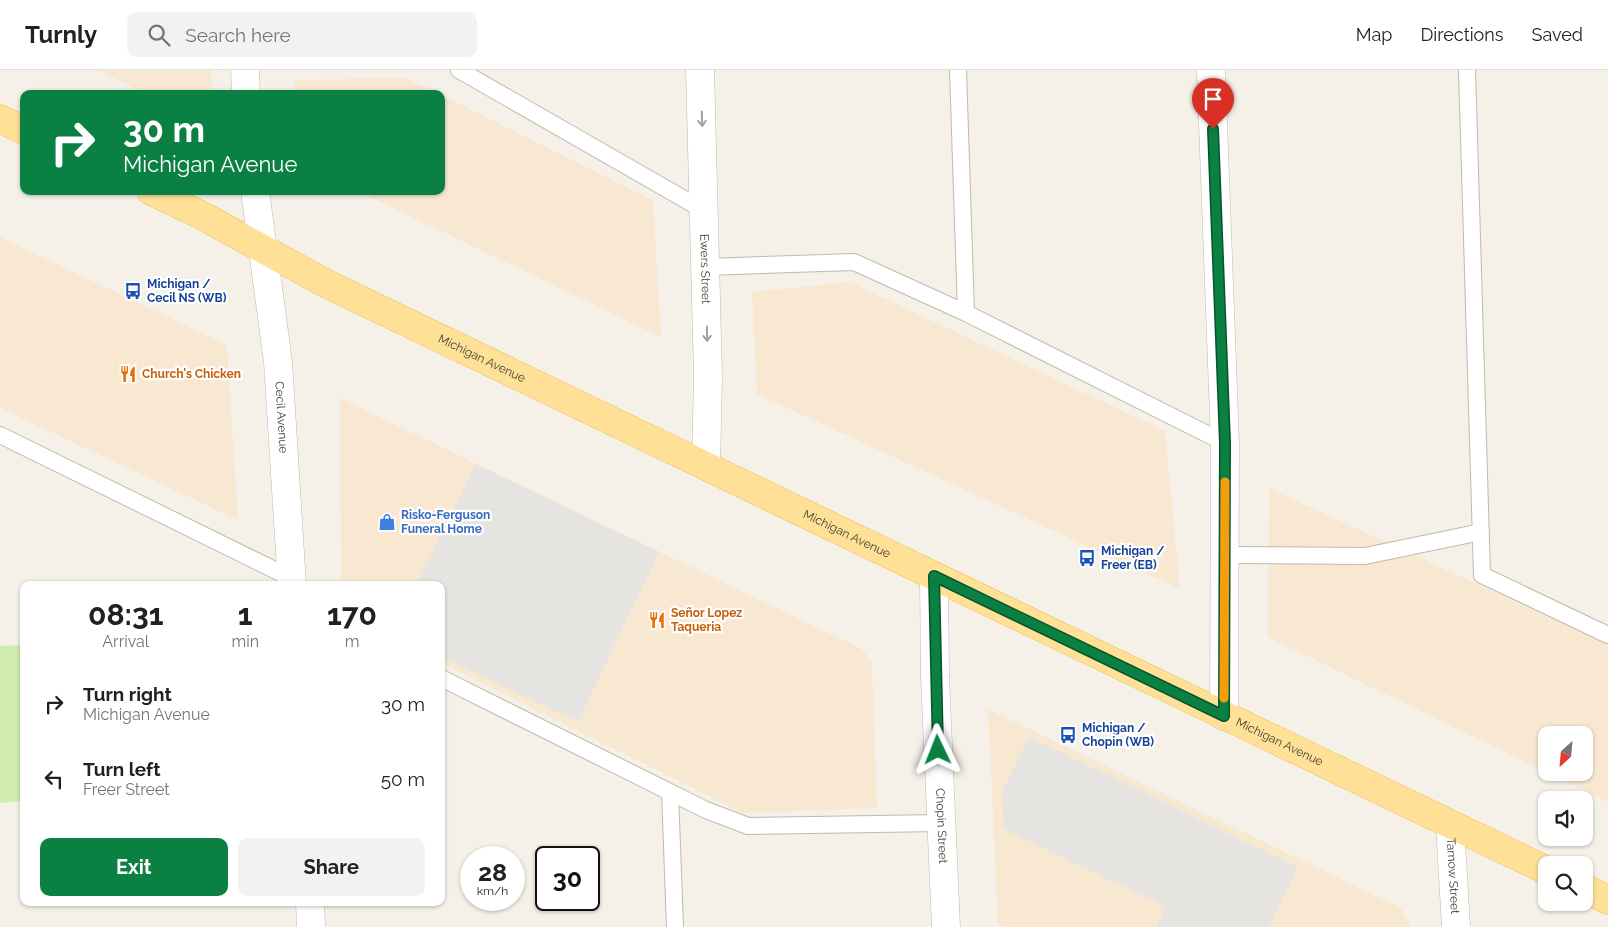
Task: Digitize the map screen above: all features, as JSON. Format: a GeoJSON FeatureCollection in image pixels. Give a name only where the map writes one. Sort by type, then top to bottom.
{"type":"FeatureCollection","features":[{"type":"Feature","properties":{"kind":"main road"},"geometry":{"type":"LineString","coordinates":[[0,119],[20,128]]}},
{"type":"Feature","properties":{"kind":"main road","name":"Michigan Avenue"},"geometry":{"type":"LineString","coordinates":[[159,195],[263,249],[325,284],[1538,866]]}},
{"type":"Feature","properties":{"kind":"main road"},"geometry":{"type":"LineString","coordinates":[[1593,892],[1608,900]]}},
{"type":"Feature","properties":{"kind":"street"},"geometry":{"type":"LineString","coordinates":[[245,70],[246,90]]}},
{"type":"Feature","properties":{"kind":"street","name":"Ewers Street"},"geometry":{"type":"LineString","coordinates":[[700,70],[708,376],[706,466]]}},
{"type":"Feature","properties":{"kind":"street"},"geometry":{"type":"LineString","coordinates":[[1211,70],[1225,443],[1224,716]]}},
{"type":"Feature","properties":{"kind":"street","name":"Cecil Avenue"},"geometry":{"type":"LineString","coordinates":[[256,195],[278,362],[292,581]]}},
{"type":"Feature","properties":{"kind":"street","name":"Chopin Street"},"geometry":{"type":"LineString","coordinates":[[934,576],[935,677],[942,823],[950,925]]}},
{"type":"Feature","properties":{"kind":"street","name":"Tarnow Street"},"geometry":{"type":"LineString","coordinates":[[1450,824],[1456,927]]}},
{"type":"Feature","properties":{"kind":"street"},"geometry":{"type":"LineString","coordinates":[[310,906],[311,927]]}},
{"type":"Feature","properties":{"kind":"lane"},"geometry":{"type":"LineString","coordinates":[[459,70],[705,211]]}},
{"type":"Feature","properties":{"kind":"lane"},"geometry":{"type":"LineString","coordinates":[[958,70],[966,313]]}},
{"type":"Feature","properties":{"kind":"lane"},"geometry":{"type":"LineString","coordinates":[[1467,70],[1482,575],[1608,635]]}},
{"type":"Feature","properties":{"kind":"lane"},"geometry":{"type":"LineString","coordinates":[[706,268],[854,262],[966,313],[1225,443]]}},
{"type":"Feature","properties":{"kind":"lane"},"geometry":{"type":"LineString","coordinates":[[0,434],[290,581]]}},
{"type":"Feature","properties":{"kind":"lane"},"geometry":{"type":"LineString","coordinates":[[1225,554],[1365,556],[1481,532]]}},
{"type":"Feature","properties":{"kind":"lane"},"geometry":{"type":"LineString","coordinates":[[445,680],[706,810],[748,826],[942,823]]}},
{"type":"Feature","properties":{"kind":"lane"},"geometry":{"type":"LineString","coordinates":[[670,792],[675,927]]}},
{"type":"Feature","properties":{"kind":"shaded area"},"geometry":{"type":"Polygon","coordinates":[[[97,70],[211,70],[212,90],[139,90],[97,70]]]}},
{"type":"Feature","properties":{"kind":"shaded area"},"geometry":{"type":"Polygon","coordinates":[[[406,78],[430,90],[295,90],[295,80],[406,78]]]}},
{"type":"Feature","properties":{"kind":"shaded area"},"geometry":{"type":"Polygon","coordinates":[[[445,97],[653,200],[661,337],[366,195],[445,195],[445,97]]]}},
{"type":"Feature","properties":{"kind":"shaded area"},"geometry":{"type":"Polygon","coordinates":[[[0,237],[227,345],[238,520],[0,408],[0,237]]]}},
{"type":"Feature","properties":{"kind":"shaded area"},"geometry":{"type":"Polygon","coordinates":[[[850,282],[1165,431],[1180,589],[757,394],[752,292],[850,282]]]}},
{"type":"Feature","properties":{"kind":"shaded area"},"geometry":{"type":"Polygon","coordinates":[[[340,398],[862,649],[872,663],[877,808],[743,813],[445,665],[445,581],[341,581],[340,398]]]}},
{"type":"Feature","properties":{"kind":"shaded area"},"geometry":{"type":"Polygon","coordinates":[[[475,464],[659,552],[578,722],[445,658],[445,581],[419,581],[475,464]]]}},
{"type":"Feature","properties":{"kind":"shaded area"},"geometry":{"type":"Polygon","coordinates":[[[1269,488],[1608,645],[1608,802],[1593,795],[1593,791],[1585,791],[1565,781],[1593,781],[1593,726],[1538,726],[1538,768],[1268,637],[1269,488]]]}},
{"type":"Feature","properties":{"kind":"shaded area"},"geometry":{"type":"Polygon","coordinates":[[[988,709],[1401,908],[1411,927],[1004,927],[998,924],[988,709]]]}},
{"type":"Feature","properties":{"kind":"shaded area"},"geometry":{"type":"Polygon","coordinates":[[[1029,737],[1298,867],[1269,927],[1156,927],[1165,907],[1004,829],[1002,792],[1029,737]]]}},
{"type":"Feature","properties":{"kind":"green space"},"geometry":{"type":"Polygon","coordinates":[[[20,645],[20,801],[0,803],[0,646],[20,645]]]}},
{"type":"Feature","properties":{"kind":"slow traffic"},"geometry":{"type":"LineString","coordinates":[[1224,698],[1225,482]]}},
{"type":"Feature","properties":{"kind":"place","name":"Michigan / Cecil NS (WB)"},"geometry":{"type":"Point","coordinates":[133,291]}},
{"type":"Feature","properties":{"kind":"place","name":"Church's Chicken"},"geometry":{"type":"Point","coordinates":[128,374]}},
{"type":"Feature","properties":{"kind":"place","name":"Risko-Ferguson Funeral Home"},"geometry":{"type":"Point","coordinates":[387,522]}},
{"type":"Feature","properties":{"kind":"place","name":"Michigan / Freer (EB)"},"geometry":{"type":"Point","coordinates":[1087,558]}},
{"type":"Feature","properties":{"kind":"place","name":"Señor Lopez Taqueria"},"geometry":{"type":"Point","coordinates":[657,620]}},
{"type":"Feature","properties":{"kind":"place","name":"Michigan / Chopin (WB)"},"geometry":{"type":"Point","coordinates":[1068,735]}},
{"type":"Feature","properties":{"kind":"route"},"geometry":{"type":"LineString","coordinates":[[938,750],[934,576],[1224,716],[1225,443],[1213,129]]}}]}
